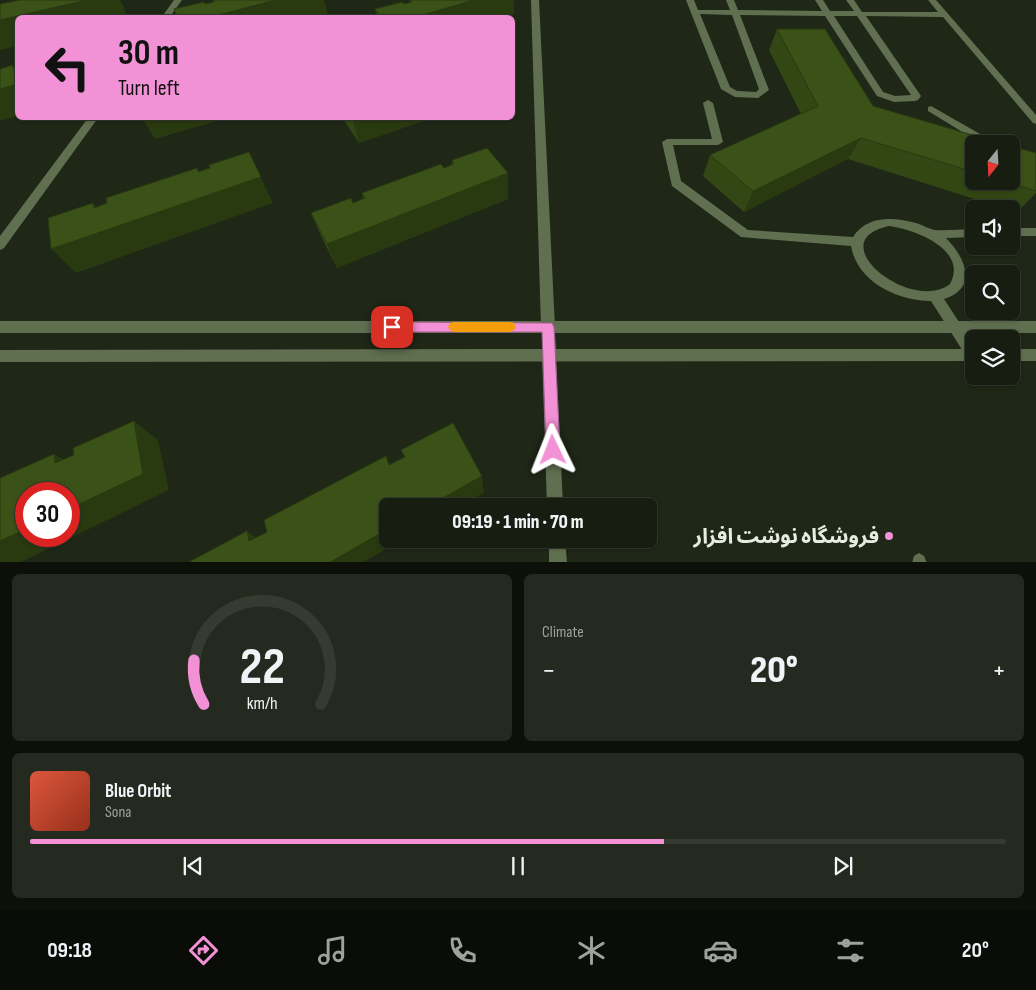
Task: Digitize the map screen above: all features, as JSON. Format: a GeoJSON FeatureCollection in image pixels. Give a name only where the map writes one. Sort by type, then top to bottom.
{"type":"FeatureCollection","features":[{"type":"Feature","properties":{"kind":"street"},"geometry":{"type":"LineString","coordinates":[[167,15],[178,0]]}},
{"type":"Feature","properties":{"kind":"street"},"geometry":{"type":"LineString","coordinates":[[535,0],[555,498]]}},
{"type":"Feature","properties":{"kind":"street"},"geometry":{"type":"LineString","coordinates":[[690,0],[726,89],[735,94],[758,96],[764,90],[730,0]]}},
{"type":"Feature","properties":{"kind":"street"},"geometry":{"type":"LineString","coordinates":[[819,0],[880,94],[894,99],[915,98],[914,91],[850,0]]}},
{"type":"Feature","properties":{"kind":"street"},"geometry":{"type":"LineString","coordinates":[[932,0],[1036,121]]}},
{"type":"Feature","properties":{"kind":"street"},"geometry":{"type":"LineString","coordinates":[[696,12],[945,15]]}},
{"type":"Feature","properties":{"kind":"street"},"geometry":{"type":"LineString","coordinates":[[708,103],[718,142],[667,142],[676,183],[745,234],[857,242]]}},
{"type":"Feature","properties":{"kind":"street"},"geometry":{"type":"LineString","coordinates":[[931,109],[975,135]]}},
{"type":"Feature","properties":{"kind":"street"},"geometry":{"type":"LineString","coordinates":[[0,245],[92,120]]}},
{"type":"Feature","properties":{"kind":"street"},"geometry":{"type":"LineString","coordinates":[[883,222],[903,223],[931,234],[952,252],[959,262],[961,273],[959,282],[952,290],[935,296],[913,295],[884,283],[871,273],[858,252],[857,242],[860,234],[867,227],[883,222]]}},
{"type":"Feature","properties":{"kind":"street"},"geometry":{"type":"LineString","coordinates":[[1020,232],[1036,232]]}},
{"type":"Feature","properties":{"kind":"street"},"geometry":{"type":"LineString","coordinates":[[931,234],[965,233]]}},
{"type":"Feature","properties":{"kind":"street"},"geometry":{"type":"LineString","coordinates":[[935,296],[965,343]]}},
{"type":"Feature","properties":{"kind":"street"},"geometry":{"type":"LineString","coordinates":[[0,327],[1036,327]]}},
{"type":"Feature","properties":{"kind":"street"},"geometry":{"type":"LineString","coordinates":[[0,356],[965,355]]}},
{"type":"Feature","properties":{"kind":"street"},"geometry":{"type":"LineString","coordinates":[[1020,355],[1036,355]]}},
{"type":"Feature","properties":{"kind":"street"},"geometry":{"type":"LineString","coordinates":[[557,548],[558,562]]}},
{"type":"Feature","properties":{"kind":"building"},"geometry":{"type":"Polygon","coordinates":[[[20,0],[87,0],[15,15],[0,20],[0,4],[20,0]]]}},
{"type":"Feature","properties":{"kind":"building"},"geometry":{"type":"Polygon","coordinates":[[[213,0],[276,0],[218,15],[176,15],[174,9],[204,2],[205,4],[214,2],[213,0]]]}},
{"type":"Feature","properties":{"kind":"building"},"geometry":{"type":"Polygon","coordinates":[[[411,0],[474,0],[422,15],[380,15],[375,9],[402,2],[404,4],[412,2],[411,0]]]}},
{"type":"Feature","properties":{"kind":"building"},"geometry":{"type":"Polygon","coordinates":[[[777,29],[825,29],[873,106],[972,135],[965,135],[965,169],[861,138],[753,191],[710,155],[818,106],[777,29]]]}},
{"type":"Feature","properties":{"kind":"building"},"geometry":{"type":"Polygon","coordinates":[[[13,65],[13,68],[15,68],[15,85],[0,89],[0,69],[13,65]]]}},
{"type":"Feature","properties":{"kind":"building"},"geometry":{"type":"Polygon","coordinates":[[[487,148],[508,173],[327,244],[311,213],[351,198],[353,203],[365,198],[362,193],[441,164],[444,168],[454,164],[452,160],[487,148]]]}},
{"type":"Feature","properties":{"kind":"building"},"geometry":{"type":"Polygon","coordinates":[[[1020,149],[1036,153],[1036,191],[1020,186],[1020,149]]]}},
{"type":"Feature","properties":{"kind":"building"},"geometry":{"type":"Polygon","coordinates":[[[249,152],[261,177],[51,249],[48,218],[93,203],[94,208],[107,203],[106,198],[197,168],[198,172],[210,168],[209,165],[249,152]]]}},
{"type":"Feature","properties":{"kind":"building"},"geometry":{"type":"Polygon","coordinates":[[[134,421],[143,474],[80,504],[80,482],[15,482],[15,534],[0,541],[0,478],[54,454],[55,463],[74,455],[73,448],[134,421]]]}},
{"type":"Feature","properties":{"kind":"building"},"geometry":{"type":"Polygon","coordinates":[[[453,423],[482,476],[443,498],[379,498],[379,534],[331,562],[189,562],[247,531],[249,541],[267,532],[264,520],[386,456],[389,465],[405,457],[401,450],[453,423]]]}},
{"type":"Feature","properties":{"kind":"slow traffic"},"geometry":{"type":"LineString","coordinates":[[454,327],[510,327]]}},
{"type":"Feature","properties":{"kind":"place","name":"فروشگاه نوشت افزار"},"geometry":{"type":"Point","coordinates":[889,536]}},
{"type":"Feature","properties":{"kind":"route"},"geometry":{"type":"LineString","coordinates":[[392,327],[548,327],[553,450]]}}]}
